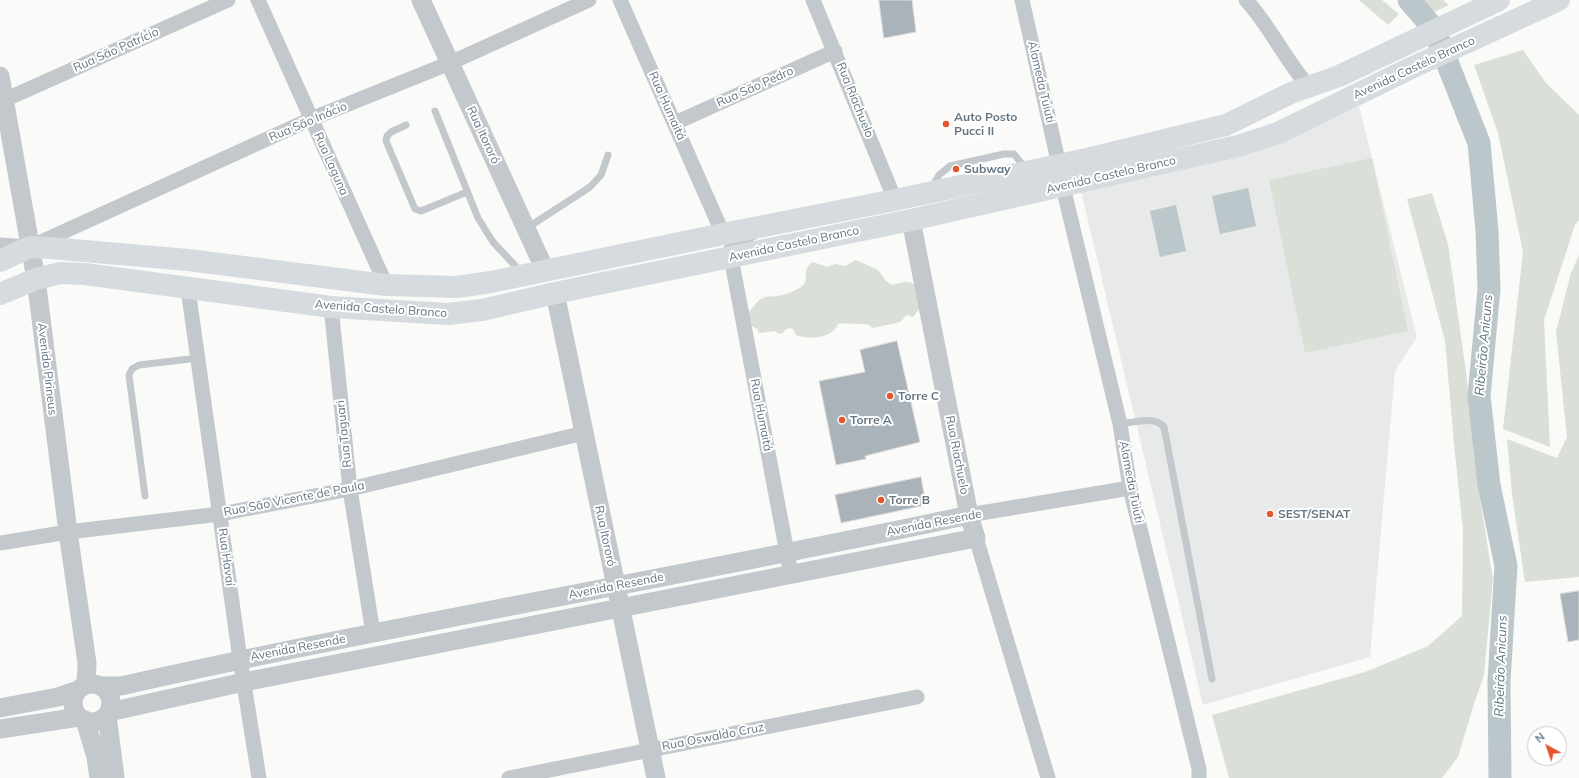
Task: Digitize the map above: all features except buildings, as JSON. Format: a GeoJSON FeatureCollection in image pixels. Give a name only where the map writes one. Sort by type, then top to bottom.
{"type":"FeatureCollection","features":[{"type":"Feature","properties":{"kind":"main road","name":"Avenida Castelo Branco"},"geometry":{"type":"LineString","coordinates":[[0,261],[30,247],[76,249],[188,260],[386,285],[457,287],[491,282],[1028,172],[1226,125],[1299,84],[1339,76],[1499,0]]}},
{"type":"Feature","properties":{"kind":"main road","name":"Avenida Castelo Branco"},"geometry":{"type":"LineString","coordinates":[[0,294],[36,279],[60,274],[85,274],[331,307],[448,314],[482,310],[555,293],[912,220],[1063,187],[1238,146],[1271,135],[1411,68],[1559,0]]}},
{"type":"Feature","properties":{"kind":"street","name":"Rua São Patrício"},"geometry":{"type":"LineString","coordinates":[[1,101],[228,0]]}},
{"type":"Feature","properties":{"kind":"street","name":"Rua Laguna"},"geometry":{"type":"LineString","coordinates":[[258,0],[386,285]]}},
{"type":"Feature","properties":{"kind":"street","name":"Rua Itororó"},"geometry":{"type":"LineString","coordinates":[[422,0],[545,270]]}},
{"type":"Feature","properties":{"kind":"street","name":"Rua São Inácio"},"geometry":{"type":"LineString","coordinates":[[30,247],[311,119],[450,63],[589,0]]}},
{"type":"Feature","properties":{"kind":"street","name":"Rua Humaitá"},"geometry":{"type":"LineString","coordinates":[[620,0],[723,234]]}},
{"type":"Feature","properties":{"kind":"street","name":"Rua Riachuelo"},"geometry":{"type":"LineString","coordinates":[[813,0],[896,200]]}},
{"type":"Feature","properties":{"kind":"street","name":"Alameda Tuiuti"},"geometry":{"type":"LineString","coordinates":[[1022,0],[1059,165]]}},
{"type":"Feature","properties":{"kind":"street"},"geometry":{"type":"LineString","coordinates":[[1246,0],[1257,12],[1299,84]]}},
{"type":"Feature","properties":{"kind":"street","name":"Rua São Pedro"},"geometry":{"type":"LineString","coordinates":[[674,123],[835,51]]}},
{"type":"Feature","properties":{"kind":"street","name":"Avenida Pirineus"},"geometry":{"type":"LineString","coordinates":[[0,76],[1,101],[36,279],[68,532],[91,686]]}},
{"type":"Feature","properties":{"kind":"street","name":"Alameda Tuiuti"},"geometry":{"type":"LineString","coordinates":[[1063,187],[1120,424],[1130,488],[1199,769],[1199,778]]}},
{"type":"Feature","properties":{"kind":"street","name":"Rua Riachuelo"},"geometry":{"type":"LineString","coordinates":[[912,220],[969,515],[1048,778]]}},
{"type":"Feature","properties":{"kind":"street"},"geometry":{"type":"LineString","coordinates":[[731,257],[730,250],[733,244],[768,225]]}},
{"type":"Feature","properties":{"kind":"street"},"geometry":{"type":"LineString","coordinates":[[0,245],[30,247]]}},
{"type":"Feature","properties":{"kind":"street","name":"Rua Humaitá"},"geometry":{"type":"LineString","coordinates":[[731,257],[791,574]]}},
{"type":"Feature","properties":{"kind":"street","name":"Rua Havaí"},"geometry":{"type":"LineString","coordinates":[[188,288],[240,659],[259,778]]}},
{"type":"Feature","properties":{"kind":"street","name":"Rua Itororó"},"geometry":{"type":"LineString","coordinates":[[555,293],[656,778]]}},
{"type":"Feature","properties":{"kind":"street","name":"Rua Taguari"},"geometry":{"type":"LineString","coordinates":[[331,307],[350,490],[372,632]]}},
{"type":"Feature","properties":{"kind":"street","name":"Rua São Vicente de Paula"},"geometry":{"type":"LineString","coordinates":[[0,542],[68,532],[220,514],[350,490],[584,433]]}},
{"type":"Feature","properties":{"kind":"street","name":"Avenida Resende"},"geometry":{"type":"LineString","coordinates":[[0,708],[58,697],[91,686],[121,686],[240,659],[372,632],[615,587],[969,515],[1130,488]]}},
{"type":"Feature","properties":{"kind":"street","name":"Avenida Resende"},"geometry":{"type":"LineString","coordinates":[[108,713],[244,682],[976,538]]}},
{"type":"Feature","properties":{"kind":"street"},"geometry":{"type":"LineString","coordinates":[[306,646],[310,669]]}},
{"type":"Feature","properties":{"kind":"street"},"geometry":{"type":"LineString","coordinates":[[99,778],[96,757],[82,718],[74,708],[74,699],[91,686],[109,693],[111,702],[108,713],[115,778]]}},
{"type":"Feature","properties":{"kind":"street","name":"Rua Oswaldo Cruz"},"geometry":{"type":"LineString","coordinates":[[509,778],[917,697]]}},
{"type":"Feature","properties":{"kind":"street"},"geometry":{"type":"LineString","coordinates":[[0,729],[82,718],[93,722],[101,720],[108,713]]}},
{"type":"Feature","properties":{"kind":"lane"},"geometry":{"type":"LineString","coordinates":[[435,111],[478,218],[493,242],[523,275]]}},
{"type":"Feature","properties":{"kind":"lane"},"geometry":{"type":"LineString","coordinates":[[406,125],[391,132],[387,136],[386,141],[415,209],[421,211],[467,192]]}},
{"type":"Feature","properties":{"kind":"lane"},"geometry":{"type":"LineString","coordinates":[[527,228],[590,187],[601,175],[608,155]]}},
{"type":"Feature","properties":{"kind":"lane"},"geometry":{"type":"LineString","coordinates":[[145,496],[130,374],[132,369],[139,365],[198,358]]}},
{"type":"Feature","properties":{"kind":"lane"},"geometry":{"type":"LineString","coordinates":[[1120,424],[1154,420],[1160,422],[1164,427],[1212,679]]}},
{"type":"Feature","properties":{"kind":"shaded area"},"geometry":{"type":"Polygon","coordinates":[[[1359,0],[1382,0],[1399,14],[1388,25],[1359,0]]]}},
{"type":"Feature","properties":{"kind":"shaded area"},"geometry":{"type":"Polygon","coordinates":[[[1420,0],[1443,0],[1449,5],[1434,12],[1420,0]]]}},
{"type":"Feature","properties":{"kind":"shaded area"},"geometry":{"type":"Polygon","coordinates":[[[1523,50],[1546,83],[1579,115],[1579,220],[1575,225],[1544,320],[1550,447],[1503,429],[1523,252],[1498,133],[1474,65],[1523,50]]]}},
{"type":"Feature","properties":{"kind":"shaded area","name":"SEST/SENAT"},"geometry":{"type":"Polygon","coordinates":[[[1359,106],[1417,337],[1395,371],[1370,657],[1203,705],[1081,191],[1086,187],[1256,152],[1359,106]]]}},
{"type":"Feature","properties":{"kind":"shaded area"},"geometry":{"type":"Polygon","coordinates":[[[1372,158],[1408,331],[1305,353],[1269,180],[1372,158]]]}},
{"type":"Feature","properties":{"kind":"shaded area"},"geometry":{"type":"Polygon","coordinates":[[[1248,188],[1256,226],[1220,234],[1212,196],[1248,188]]]}},
{"type":"Feature","properties":{"kind":"shaded area"},"geometry":{"type":"Polygon","coordinates":[[[1432,193],[1448,244],[1466,372],[1479,493],[1493,579],[1484,675],[1458,757],[1442,778],[1229,778],[1212,715],[1365,672],[1428,646],[1462,616],[1463,531],[1445,341],[1407,199],[1432,193]]]}},
{"type":"Feature","properties":{"kind":"shaded area"},"geometry":{"type":"Polygon","coordinates":[[[1176,205],[1186,251],[1160,257],[1150,211],[1176,205]]]}},
{"type":"Feature","properties":{"kind":"shaded area"},"geometry":{"type":"Polygon","coordinates":[[[1579,255],[1579,577],[1525,582],[1512,494],[1507,439],[1557,458],[1567,437],[1556,332],[1571,273],[1579,255]]]}},
{"type":"Feature","properties":{"kind":"shaded area"},"geometry":{"type":"Polygon","coordinates":[[[856,260],[878,270],[886,281],[892,285],[904,282],[913,283],[917,290],[920,308],[913,317],[907,315],[900,322],[873,328],[867,324],[838,324],[831,333],[813,338],[796,335],[792,328],[786,329],[783,333],[778,334],[775,331],[759,333],[757,329],[750,325],[749,312],[758,301],[765,297],[787,294],[801,287],[805,281],[807,268],[813,262],[827,267],[836,264],[845,266],[856,260]]]}},
{"type":"Feature","properties":{"kind":"waterway","name":"Ribeirão Anicuns"},"geometry":{"type":"LineString","coordinates":[[1409,0],[1434,29],[1479,143],[1487,231],[1489,289],[1479,396],[1489,485],[1506,566],[1499,681],[1500,778]]}},
{"type":"Feature","properties":{"kind":"place","name":"Auto Posto Pucci II"},"geometry":{"type":"Point","coordinates":[946,124]}},
{"type":"Feature","properties":{"kind":"place","name":"Subway"},"geometry":{"type":"Point","coordinates":[956,169]}},
{"type":"Feature","properties":{"kind":"place","name":"Torre C"},"geometry":{"type":"Point","coordinates":[890,396]}},
{"type":"Feature","properties":{"kind":"place","name":"Torre A"},"geometry":{"type":"Point","coordinates":[842,420]}},
{"type":"Feature","properties":{"kind":"place","name":"Torre B"},"geometry":{"type":"Point","coordinates":[881,500]}},
{"type":"Feature","properties":{"kind":"place","name":"SEST/SENAT"},"geometry":{"type":"Point","coordinates":[1270,514]}}]}
